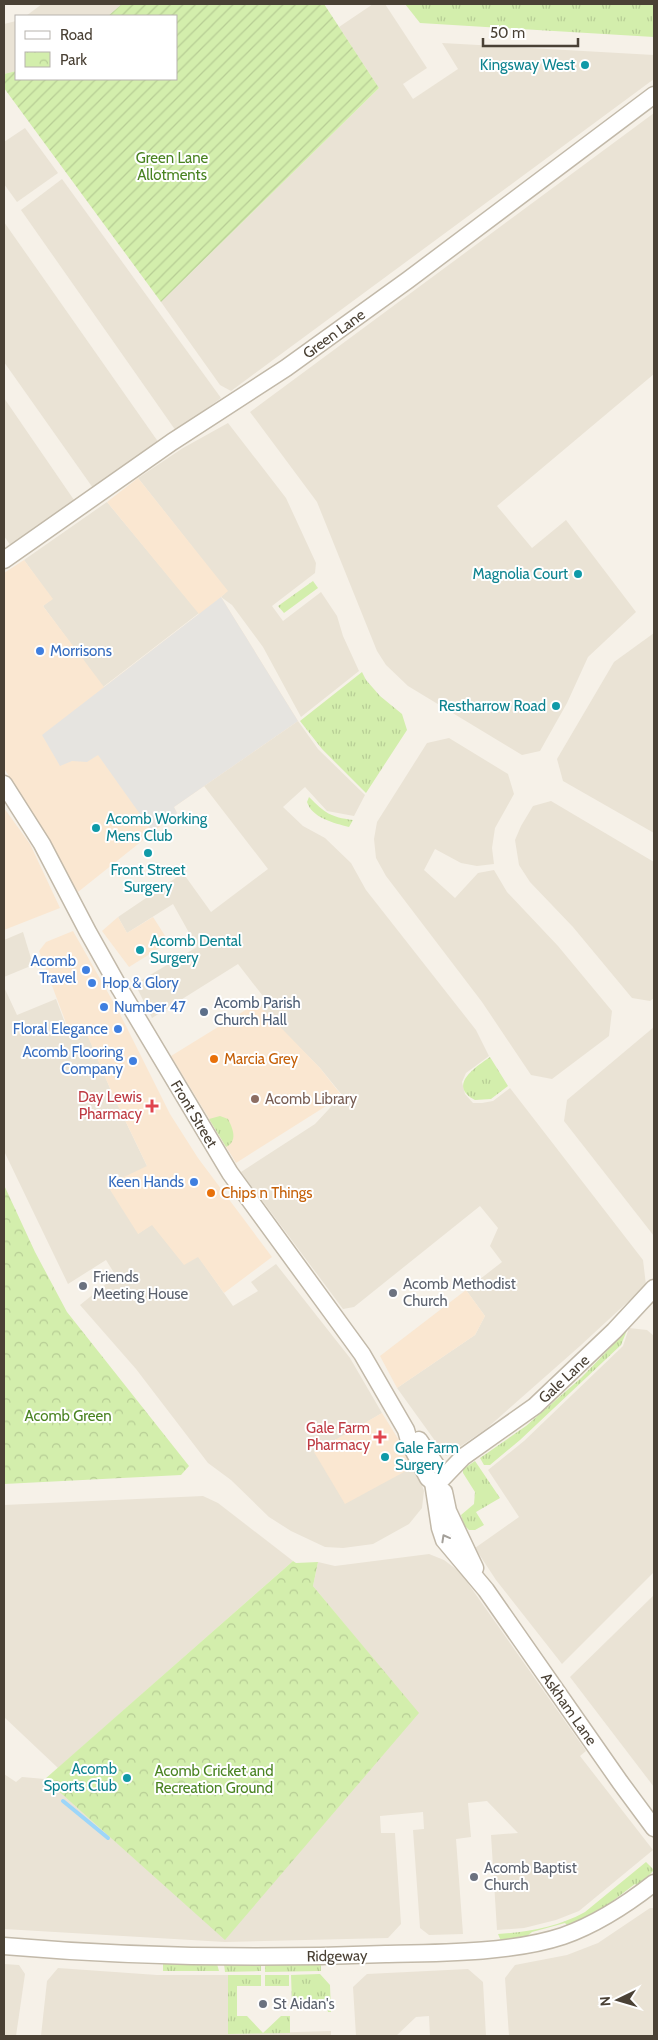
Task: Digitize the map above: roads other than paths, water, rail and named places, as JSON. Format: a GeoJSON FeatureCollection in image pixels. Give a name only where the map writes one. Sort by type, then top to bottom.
{"type":"FeatureCollection","features":[{"type":"Feature","properties":{"kind":"street","name":"Green Lane"},"geometry":{"type":"LineString","coordinates":[[4,560],[172,442],[286,368],[408,280],[654,94]]}},
{"type":"Feature","properties":{"kind":"street","name":"Front Street"},"geometry":{"type":"LineString","coordinates":[[4,784],[42,844],[120,989],[230,1173],[362,1354],[406,1430],[410,1444],[436,1474]]}},
{"type":"Feature","properties":{"kind":"street","name":"Gale Lane"},"geometry":{"type":"LineString","coordinates":[[436,1474],[455,1466],[463,1457],[535,1406],[614,1331],[654,1288]]}},
{"type":"Feature","properties":{"kind":"street","name":"Askham Lane"},"geometry":{"type":"LineString","coordinates":[[436,1474],[448,1511],[486,1590],[654,1828]]}},
{"type":"Feature","properties":{"kind":"street","name":"Ridgeway"},"geometry":{"type":"LineString","coordinates":[[4,1946],[131,1954],[224,1957],[352,1956],[492,1948],[539,1942],[583,1928],[621,1908],[654,1883]]}},
{"type":"Feature","properties":{"kind":"waterway"},"geometry":{"type":"LineString","coordinates":[[63,1801],[108,1838]]}},
{"type":"Feature","properties":{"kind":"place","name":"Kingsway West"},"geometry":{"type":"Point","coordinates":[585,65]}},
{"type":"Feature","properties":{"kind":"place","name":"Magnolia Court"},"geometry":{"type":"Point","coordinates":[578,574]}},
{"type":"Feature","properties":{"kind":"place","name":"Morrisons"},"geometry":{"type":"Point","coordinates":[40,651]}},
{"type":"Feature","properties":{"kind":"place","name":"Restharrow Road"},"geometry":{"type":"Point","coordinates":[556,706]}},
{"type":"Feature","properties":{"kind":"place","name":"Acomb Working Mens Club"},"geometry":{"type":"Point","coordinates":[96,828]}},
{"type":"Feature","properties":{"kind":"place","name":"Front Street Surgery"},"geometry":{"type":"Point","coordinates":[148,853]}},
{"type":"Feature","properties":{"kind":"place","name":"Acomb Dental Surgery"},"geometry":{"type":"Point","coordinates":[140,950]}},
{"type":"Feature","properties":{"kind":"place","name":"Acomb Travel"},"geometry":{"type":"Point","coordinates":[86,970]}},
{"type":"Feature","properties":{"kind":"place","name":"Hop & Glory"},"geometry":{"type":"Point","coordinates":[92,983]}},
{"type":"Feature","properties":{"kind":"place","name":"Number 47"},"geometry":{"type":"Point","coordinates":[104,1007]}},
{"type":"Feature","properties":{"kind":"place","name":"Acomb Parish Church Hall"},"geometry":{"type":"Point","coordinates":[204,1012]}},
{"type":"Feature","properties":{"kind":"place","name":"Floral Elegance"},"geometry":{"type":"Point","coordinates":[118,1029]}},
{"type":"Feature","properties":{"kind":"place","name":"Marcia Grey"},"geometry":{"type":"Point","coordinates":[214,1059]}},
{"type":"Feature","properties":{"kind":"place","name":"Acomb Flooring Company"},"geometry":{"type":"Point","coordinates":[133,1061]}},
{"type":"Feature","properties":{"kind":"place","name":"Acomb Library"},"geometry":{"type":"Point","coordinates":[255,1099]}},
{"type":"Feature","properties":{"kind":"place","name":"Day Lewis Pharmacy"},"geometry":{"type":"Point","coordinates":[152,1106]}},
{"type":"Feature","properties":{"kind":"place","name":"Keen Hands"},"geometry":{"type":"Point","coordinates":[194,1182]}},
{"type":"Feature","properties":{"kind":"place","name":"Chips n Things"},"geometry":{"type":"Point","coordinates":[211,1193]}},
{"type":"Feature","properties":{"kind":"place","name":"Friends Meeting House"},"geometry":{"type":"Point","coordinates":[83,1286]}},
{"type":"Feature","properties":{"kind":"place","name":"Acomb Methodist Church"},"geometry":{"type":"Point","coordinates":[393,1293]}},
{"type":"Feature","properties":{"kind":"place","name":"Gale Farm Pharmacy"},"geometry":{"type":"Point","coordinates":[380,1437]}},
{"type":"Feature","properties":{"kind":"place","name":"Gale Farm Surgery"},"geometry":{"type":"Point","coordinates":[385,1457]}},
{"type":"Feature","properties":{"kind":"place","name":"Acomb Sports Club"},"geometry":{"type":"Point","coordinates":[127,1778]}},
{"type":"Feature","properties":{"kind":"place","name":"Acomb Baptist Church"},"geometry":{"type":"Point","coordinates":[474,1877]}},
{"type":"Feature","properties":{"kind":"place","name":"St Aidan's"},"geometry":{"type":"Point","coordinates":[263,2004]}},
{"type":"Feature","properties":{"kind":"park label","name":"Green Lane Allotments"},"geometry":{"type":"Point","coordinates":[172,166]}},
{"type":"Feature","properties":{"kind":"park label","name":"Acomb Green"},"geometry":{"type":"Point","coordinates":[68,1416]}},
{"type":"Feature","properties":{"kind":"park label","name":"Acomb Cricket and Recreation Ground"},"geometry":{"type":"Point","coordinates":[214,1780]}}]}
